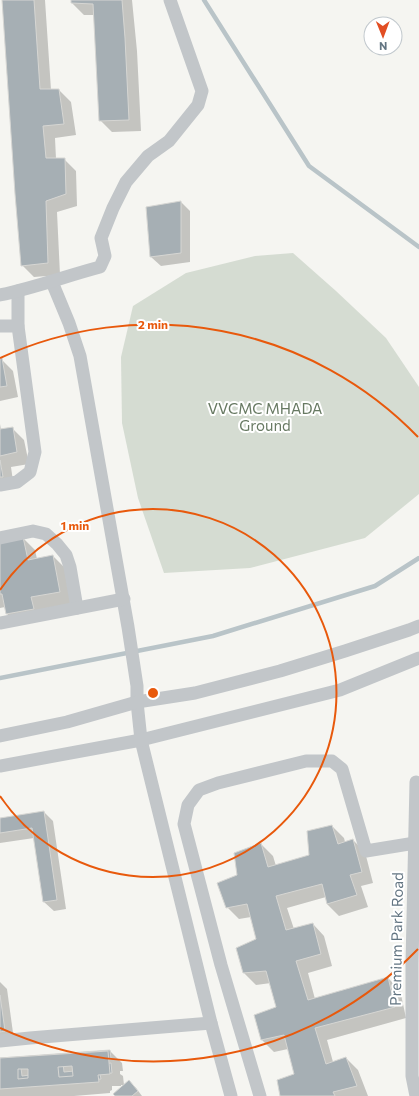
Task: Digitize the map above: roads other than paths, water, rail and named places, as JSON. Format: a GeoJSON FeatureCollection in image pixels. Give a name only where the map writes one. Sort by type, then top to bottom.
{"type":"FeatureCollection","features":[{"type":"Feature","properties":{"kind":"street"},"geometry":{"type":"LineString","coordinates":[[0,295],[52,282],[100,267],[105,256],[101,238],[113,208],[126,182],[148,156],[169,141],[198,105],[202,90],[170,0]]}},
{"type":"Feature","properties":{"kind":"street"},"geometry":{"type":"LineString","coordinates":[[52,282],[69,323],[80,356],[124,599],[138,686],[137,702],[141,740],[211,1023],[231,1096]]}},
{"type":"Feature","properties":{"kind":"street"},"geometry":{"type":"LineString","coordinates":[[0,485],[17,482],[30,472],[35,452],[18,326],[18,291]]}},
{"type":"Feature","properties":{"kind":"street"},"geometry":{"type":"LineString","coordinates":[[0,326],[18,326]]}},
{"type":"Feature","properties":{"kind":"street"},"geometry":{"type":"LineString","coordinates":[[0,538],[33,531],[46,534],[57,544],[66,555],[70,567],[77,608]]}},
{"type":"Feature","properties":{"kind":"street"},"geometry":{"type":"LineString","coordinates":[[0,622],[124,599]]}},
{"type":"Feature","properties":{"kind":"street"},"geometry":{"type":"LineString","coordinates":[[0,736],[67,722],[137,702],[194,693],[280,671],[419,626]]}},
{"type":"Feature","properties":{"kind":"street"},"geometry":{"type":"LineString","coordinates":[[0,766],[141,740],[340,690],[419,658]]}},
{"type":"Feature","properties":{"kind":"street"},"geometry":{"type":"LineString","coordinates":[[260,1096],[221,965],[184,824],[188,805],[199,790],[218,783],[306,761],[332,761],[342,769],[366,851],[414,843]]}},
{"type":"Feature","properties":{"kind":"street","name":"Premium Park Road"},"geometry":{"type":"LineString","coordinates":[[416,782],[412,963],[412,1076],[416,1096]]}},
{"type":"Feature","properties":{"kind":"street"},"geometry":{"type":"LineString","coordinates":[[0,1042],[30,1038],[211,1023]]}},
{"type":"Feature","properties":{"kind":"waterway"},"geometry":{"type":"LineString","coordinates":[[204,0],[309,166],[419,247]]}},
{"type":"Feature","properties":{"kind":"waterway"},"geometry":{"type":"LineString","coordinates":[[0,678],[213,636],[375,586],[419,558]]}},
{"type":"Feature","properties":{"kind":"park label","name":"VVCMC MHADA Ground"},"geometry":{"type":"Point","coordinates":[265,418]}}]}
